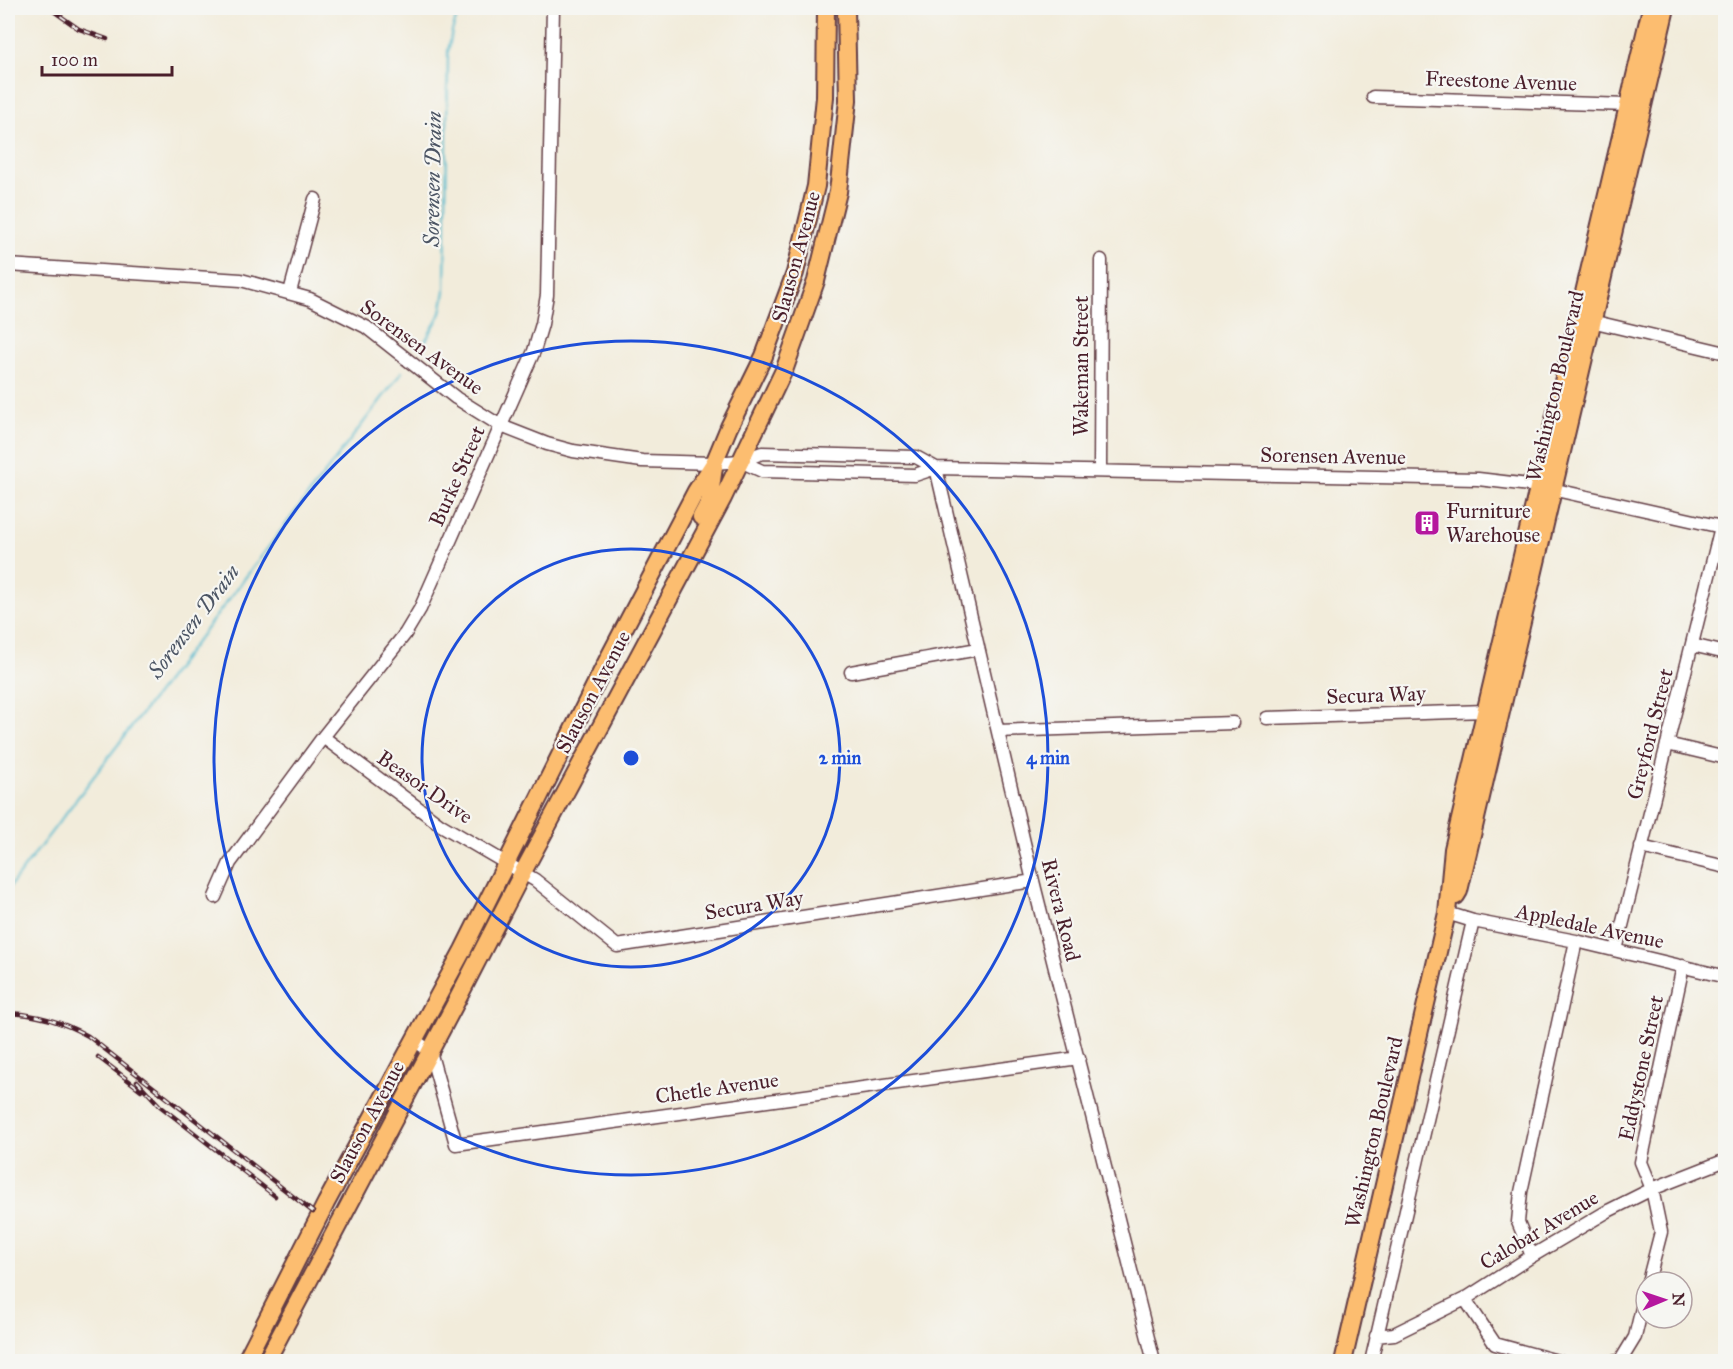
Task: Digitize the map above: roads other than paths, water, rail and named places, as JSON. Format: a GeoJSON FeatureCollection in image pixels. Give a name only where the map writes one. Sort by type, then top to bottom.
{"type":"FeatureCollection","features":[{"type":"Feature","properties":{"kind":"main road","name":"Slauson Avenue"},"geometry":{"type":"LineString","coordinates":[[245,1362],[322,1210],[463,950],[650,577],[696,491],[714,463],[770,343],[795,273],[816,186],[825,97],[826,8]]}},
{"type":"Feature","properties":{"kind":"main road","name":"Slauson Avenue"},"geometry":{"type":"LineString","coordinates":[[266,1362],[523,872],[723,498],[796,341],[816,281],[838,192],[848,100],[846,8]]}},
{"type":"Feature","properties":{"kind":"main road","name":"Washington Boulevard"},"geometry":{"type":"LineString","coordinates":[[1586,320],[1628,105],[1651,8]]}},
{"type":"Feature","properties":{"kind":"main road","name":"Washington Boulevard"},"geometry":{"type":"LineString","coordinates":[[1447,913],[1459,891],[1546,487],[1666,8]]}},
{"type":"Feature","properties":{"kind":"main road"},"geometry":{"type":"LineString","coordinates":[[740,461],[740,423],[771,357],[770,343]]}},
{"type":"Feature","properties":{"kind":"main road"},"geometry":{"type":"LineString","coordinates":[[687,562],[685,555],[709,502],[714,463]]}},
{"type":"Feature","properties":{"kind":"main road","name":"Washington Boulevard"},"geometry":{"type":"LineString","coordinates":[[1343,1362],[1447,913],[1453,849],[1486,711],[1546,487]]}},
{"type":"Feature","properties":{"kind":"main road"},"geometry":{"type":"LineString","coordinates":[[264,1322],[281,1332]]}},
{"type":"Feature","properties":{"kind":"street","name":"Burke Street"},"geometry":{"type":"LineString","coordinates":[[215,897],[230,863],[323,737],[405,634],[420,609],[534,351],[547,295],[553,8]]}},
{"type":"Feature","properties":{"kind":"street","name":"Freestone Avenue"},"geometry":{"type":"LineString","coordinates":[[1372,97],[1628,105]]}},
{"type":"Feature","properties":{"kind":"street"},"geometry":{"type":"LineString","coordinates":[[290,292],[315,199]]}},
{"type":"Feature","properties":{"kind":"street","name":"Wakeman Street"},"geometry":{"type":"LineString","coordinates":[[1100,471],[1101,260]]}},
{"type":"Feature","properties":{"kind":"street","name":"Sorensen Avenue"},"geometry":{"type":"LineString","coordinates":[[8,265],[241,280],[290,292],[329,307],[366,327],[456,398],[501,426],[547,444],[599,456],[642,461],[714,463],[740,461],[762,453],[916,457],[936,468]]}},
{"type":"Feature","properties":{"kind":"street"},"geometry":{"type":"LineString","coordinates":[[1586,320],[1725,353]]}},
{"type":"Feature","properties":{"kind":"street","name":"Sorensen Avenue"},"geometry":{"type":"LineString","coordinates":[[740,461],[762,471],[915,475],[936,468],[1478,478],[1546,487],[1723,527]]}},
{"type":"Feature","properties":{"kind":"street","name":"Rivera Road"},"geometry":{"type":"LineString","coordinates":[[936,468],[1033,881],[1154,1362]]}},
{"type":"Feature","properties":{"kind":"street","name":"Greyford Street"},"geometry":{"type":"LineString","coordinates":[[1616,950],[1723,527]]}},
{"type":"Feature","properties":{"kind":"street"},"geometry":{"type":"LineString","coordinates":[[1692,645],[1725,652]]}},
{"type":"Feature","properties":{"kind":"street"},"geometry":{"type":"LineString","coordinates":[[851,672],[978,649]]}},
{"type":"Feature","properties":{"kind":"street","name":"Secura Way"},"geometry":{"type":"LineString","coordinates":[[1267,718],[1486,711]]}},
{"type":"Feature","properties":{"kind":"street"},"geometry":{"type":"LineString","coordinates":[[998,731],[1233,723]]}},
{"type":"Feature","properties":{"kind":"street","name":"Beasor Drive"},"geometry":{"type":"LineString","coordinates":[[323,737],[441,825],[507,863]]}},
{"type":"Feature","properties":{"kind":"street"},"geometry":{"type":"LineString","coordinates":[[1667,744],[1725,758]]}},
{"type":"Feature","properties":{"kind":"street"},"geometry":{"type":"LineString","coordinates":[[1641,847],[1725,867]]}},
{"type":"Feature","properties":{"kind":"street","name":"Secura Way"},"geometry":{"type":"LineString","coordinates":[[507,863],[523,872],[617,946],[1033,881]]}},
{"type":"Feature","properties":{"kind":"street","name":"Appledale Avenue"},"geometry":{"type":"LineString","coordinates":[[1447,913],[1473,921],[1576,941],[1725,977]]}},
{"type":"Feature","properties":{"kind":"street"},"geometry":{"type":"LineString","coordinates":[[1371,1362],[1473,921]]}},
{"type":"Feature","properties":{"kind":"street"},"geometry":{"type":"LineString","coordinates":[[1532,1256],[1518,1222],[1521,1192],[1576,941]]}},
{"type":"Feature","properties":{"kind":"street","name":"Eddystone Street"},"geometry":{"type":"LineString","coordinates":[[1651,1270],[1660,1232],[1652,1189],[1641,1162],[1683,966]]}},
{"type":"Feature","properties":{"kind":"street"},"geometry":{"type":"LineString","coordinates":[[414,1040],[430,1052]]}},
{"type":"Feature","properties":{"kind":"street","name":"Chetle Avenue"},"geometry":{"type":"LineString","coordinates":[[430,1052],[456,1144],[1079,1058]]}},
{"type":"Feature","properties":{"kind":"street","name":"Calobar Avenue"},"geometry":{"type":"LineString","coordinates":[[1376,1336],[1394,1334],[1466,1299],[1608,1211],[1652,1189],[1725,1160]]}},
{"type":"Feature","properties":{"kind":"street"},"geometry":{"type":"LineString","coordinates":[[1466,1299],[1495,1344],[1561,1362]]}},
{"type":"Feature","properties":{"kind":"street"},"geometry":{"type":"LineString","coordinates":[[1618,1361],[1635,1337],[1637,1330]]}},
{"type":"Feature","properties":{"kind":"waterway","name":"Sorensen Drain"},"geometry":{"type":"LineString","coordinates":[[422,347],[441,313],[445,291],[448,52],[460,8]]}},
{"type":"Feature","properties":{"kind":"waterway","name":"Sorensen Drain"},"geometry":{"type":"LineString","coordinates":[[8,889],[402,372]]}},
{"type":"Feature","properties":{"kind":"railway"},"geometry":{"type":"LineString","coordinates":[[49,8],[79,29],[107,39]]}},
{"type":"Feature","properties":{"kind":"railway"},"geometry":{"type":"LineString","coordinates":[[8,1013],[49,1020],[88,1036],[313,1212]]}},
{"type":"Feature","properties":{"kind":"railway"},"geometry":{"type":"LineString","coordinates":[[98,1057],[141,1090]]}},
{"type":"Feature","properties":{"kind":"railway"},"geometry":{"type":"LineString","coordinates":[[137,1081],[160,1106],[275,1196]]}},
{"type":"Feature","properties":{"kind":"place","name":"Furniture Warehouse"},"geometry":{"type":"Point","coordinates":[1427,523]}}]}
